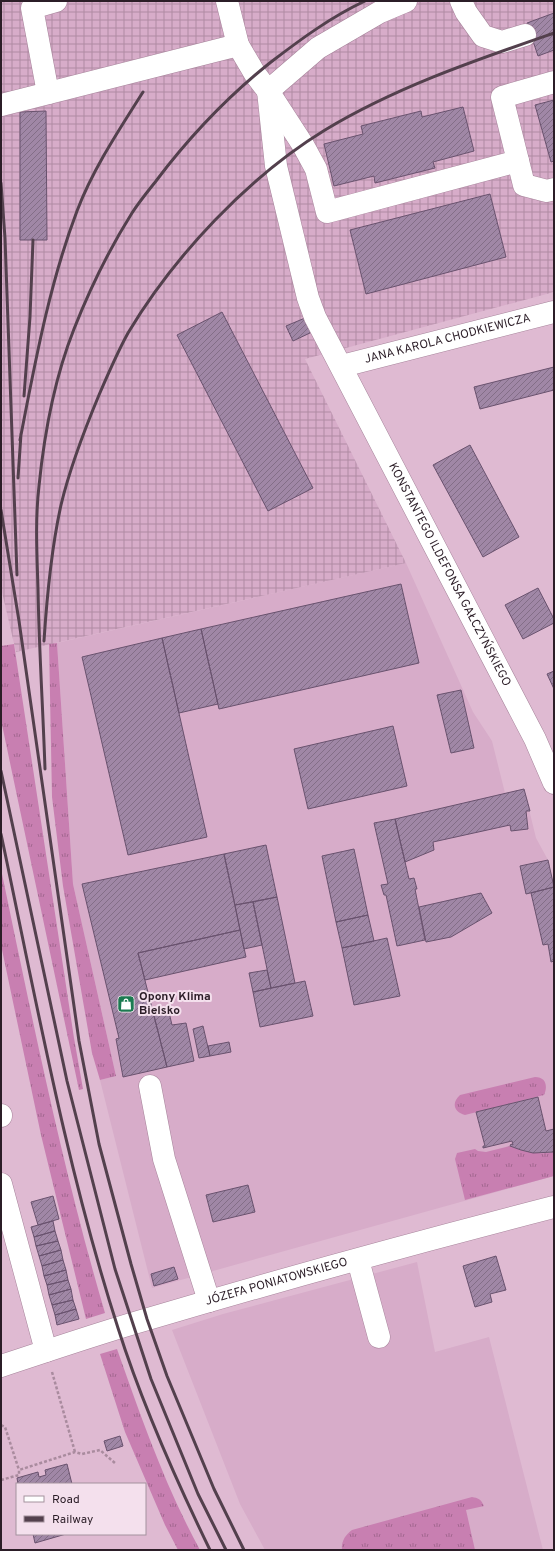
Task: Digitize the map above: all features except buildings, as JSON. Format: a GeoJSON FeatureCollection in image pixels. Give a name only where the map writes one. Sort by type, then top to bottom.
{"type":"FeatureCollection","features":[{"type":"Feature","properties":{"kind":"street"},"geometry":{"type":"LineString","coordinates":[[48,93],[32,8],[56,1]]}},
{"type":"Feature","properties":{"kind":"street"},"geometry":{"type":"LineString","coordinates":[[227,1],[238,45],[255,74],[268,91],[303,146],[316,169],[327,212],[518,161]]}},
{"type":"Feature","properties":{"kind":"street"},"geometry":{"type":"LineString","coordinates":[[268,91],[318,48],[380,12],[406,1]]}},
{"type":"Feature","properties":{"kind":"street"},"geometry":{"type":"LineString","coordinates":[[461,1],[466,12],[483,36],[502,42],[524,35]]}},
{"type":"Feature","properties":{"kind":"street"},"geometry":{"type":"LineString","coordinates":[[1,105],[238,45]]}},
{"type":"Feature","properties":{"kind":"street"},"geometry":{"type":"LineString","coordinates":[[554,82],[502,97],[524,185],[547,191],[554,190]]}},
{"type":"Feature","properties":{"kind":"street","name":"KONSTANTEGO ILDEFONSA GAŁCZYŃSKIEGO"},"geometry":{"type":"LineString","coordinates":[[268,91],[276,166],[308,298],[315,317],[342,366],[534,739],[554,783]]}},
{"type":"Feature","properties":{"kind":"street","name":"JANA KAROLA CHODKIEWICZA"},"geometry":{"type":"LineString","coordinates":[[342,366],[554,312]]}},
{"type":"Feature","properties":{"kind":"street"},"geometry":{"type":"LineString","coordinates":[[150,1086],[164,1159],[209,1301]]}},
{"type":"Feature","properties":{"kind":"street"},"geometry":{"type":"LineString","coordinates":[[1,1184],[48,1358]]}},
{"type":"Feature","properties":{"kind":"street","name":"JÓZEFA PONIATOWSKIEGO"},"geometry":{"type":"LineString","coordinates":[[1,1366],[48,1358],[132,1324],[209,1301],[554,1207]]}},
{"type":"Feature","properties":{"kind":"street"},"geometry":{"type":"LineString","coordinates":[[358,1260],[379,1336]]}},
{"type":"Feature","properties":{"kind":"path"},"geometry":{"type":"LineString","coordinates":[[48,1358],[75,1452]]}},
{"type":"Feature","properties":{"kind":"path"},"geometry":{"type":"LineString","coordinates":[[1,1425],[5,1428],[19,1470],[19,1475],[1,1480]]}},
{"type":"Feature","properties":{"kind":"path"},"geometry":{"type":"LineString","coordinates":[[19,1470],[75,1452],[82,1454],[100,1450],[116,1464]]}},
{"type":"Feature","properties":{"kind":"shaded area"},"geometry":{"type":"Polygon","coordinates":[[[1,1],[554,1],[554,292],[305,359],[406,563],[16,652],[1,588],[1,1]]]}},
{"type":"Feature","properties":{"kind":"shaded area"},"geometry":{"type":"Polygon","coordinates":[[[406,563],[473,712],[492,741],[505,793],[524,789],[536,838],[548,860],[554,886],[554,1176],[152,1288],[100,1080],[116,1076],[73,884],[57,643],[406,563]]]}},
{"type":"Feature","properties":{"kind":"shaded area"},"geometry":{"type":"Polygon","coordinates":[[[417,1262],[435,1352],[489,1337],[543,1550],[265,1550],[240,1504],[172,1330],[223,1314],[417,1262]]]}},
{"type":"Feature","properties":{"kind":"green space"},"geometry":{"type":"Polygon","coordinates":[[[57,643],[73,884],[116,1076],[100,1080],[92,1053],[63,886],[52,797],[49,644],[57,643]]]}},
{"type":"Feature","properties":{"kind":"green space"},"geometry":{"type":"Polygon","coordinates":[[[14,644],[83,1089],[79,1090],[1,720],[1,646],[14,644]]]}},
{"type":"Feature","properties":{"kind":"green space"},"geometry":{"type":"Polygon","coordinates":[[[1,869],[61,1148],[89,1258],[105,1313],[86,1319],[41,1135],[1,945],[1,869]]]}},
{"type":"Feature","properties":{"kind":"green space"},"geometry":{"type":"Polygon","coordinates":[[[539,1077],[544,1080],[546,1088],[544,1095],[465,1115],[458,1112],[455,1107],[455,1101],[460,1095],[539,1077]]]}},
{"type":"Feature","properties":{"kind":"green space"},"geometry":{"type":"Polygon","coordinates":[[[510,1146],[532,1152],[554,1152],[554,1176],[465,1200],[455,1159],[457,1153],[475,1149],[486,1152],[510,1146]]]}},
{"type":"Feature","properties":{"kind":"green space"},"geometry":{"type":"Polygon","coordinates":[[[117,1349],[165,1476],[187,1526],[200,1550],[178,1550],[165,1525],[125,1432],[100,1354],[117,1349]]]}},
{"type":"Feature","properties":{"kind":"green space"},"geometry":{"type":"Polygon","coordinates":[[[472,1497],[479,1499],[484,1506],[466,1510],[475,1550],[342,1550],[344,1539],[352,1530],[472,1497]]]}},
{"type":"Feature","properties":{"kind":"railway"},"geometry":{"type":"LineString","coordinates":[[45,769],[39,634],[37,550],[38,499],[41,467],[51,407],[61,367],[74,329],[93,285],[124,226],[132,213],[182,148],[224,103],[271,62],[316,29],[365,1]]}},
{"type":"Feature","properties":{"kind":"railway"},"geometry":{"type":"LineString","coordinates":[[44,641],[50,573],[61,505],[73,463],[93,409],[109,371],[128,333],[167,275],[190,247],[215,220],[268,171],[296,149],[325,130],[380,100],[408,88],[466,64],[554,33]]}},
{"type":"Feature","properties":{"kind":"railway"},"geometry":{"type":"LineString","coordinates":[[20,440],[44,324],[58,267],[67,239],[83,195],[107,150],[143,92]]}},
{"type":"Feature","properties":{"kind":"railway"},"geometry":{"type":"LineString","coordinates":[[1,183],[5,238],[17,575]]}},
{"type":"Feature","properties":{"kind":"railway"},"geometry":{"type":"LineString","coordinates":[[24,396],[30,317],[33,240]]}},
{"type":"Feature","properties":{"kind":"railway"},"geometry":{"type":"LineString","coordinates":[[18,478],[21,434]]}},
{"type":"Feature","properties":{"kind":"railway"},"geometry":{"type":"LineString","coordinates":[[1,510],[19,621],[79,1041],[99,1144],[147,1319],[167,1376],[214,1489],[244,1550]]}},
{"type":"Feature","properties":{"kind":"railway"},"geometry":{"type":"LineString","coordinates":[[1,771],[67,1081],[115,1269],[151,1379],[198,1494],[226,1550]]}},
{"type":"Feature","properties":{"kind":"railway"},"geometry":{"type":"LineString","coordinates":[[1,834],[67,1144],[99,1267],[127,1356],[148,1413],[184,1496],[210,1550]]}},
{"type":"Feature","properties":{"kind":"place","name":"Opony Klima Bielsko"},"geometry":{"type":"Point","coordinates":[126,1004]}}]}
